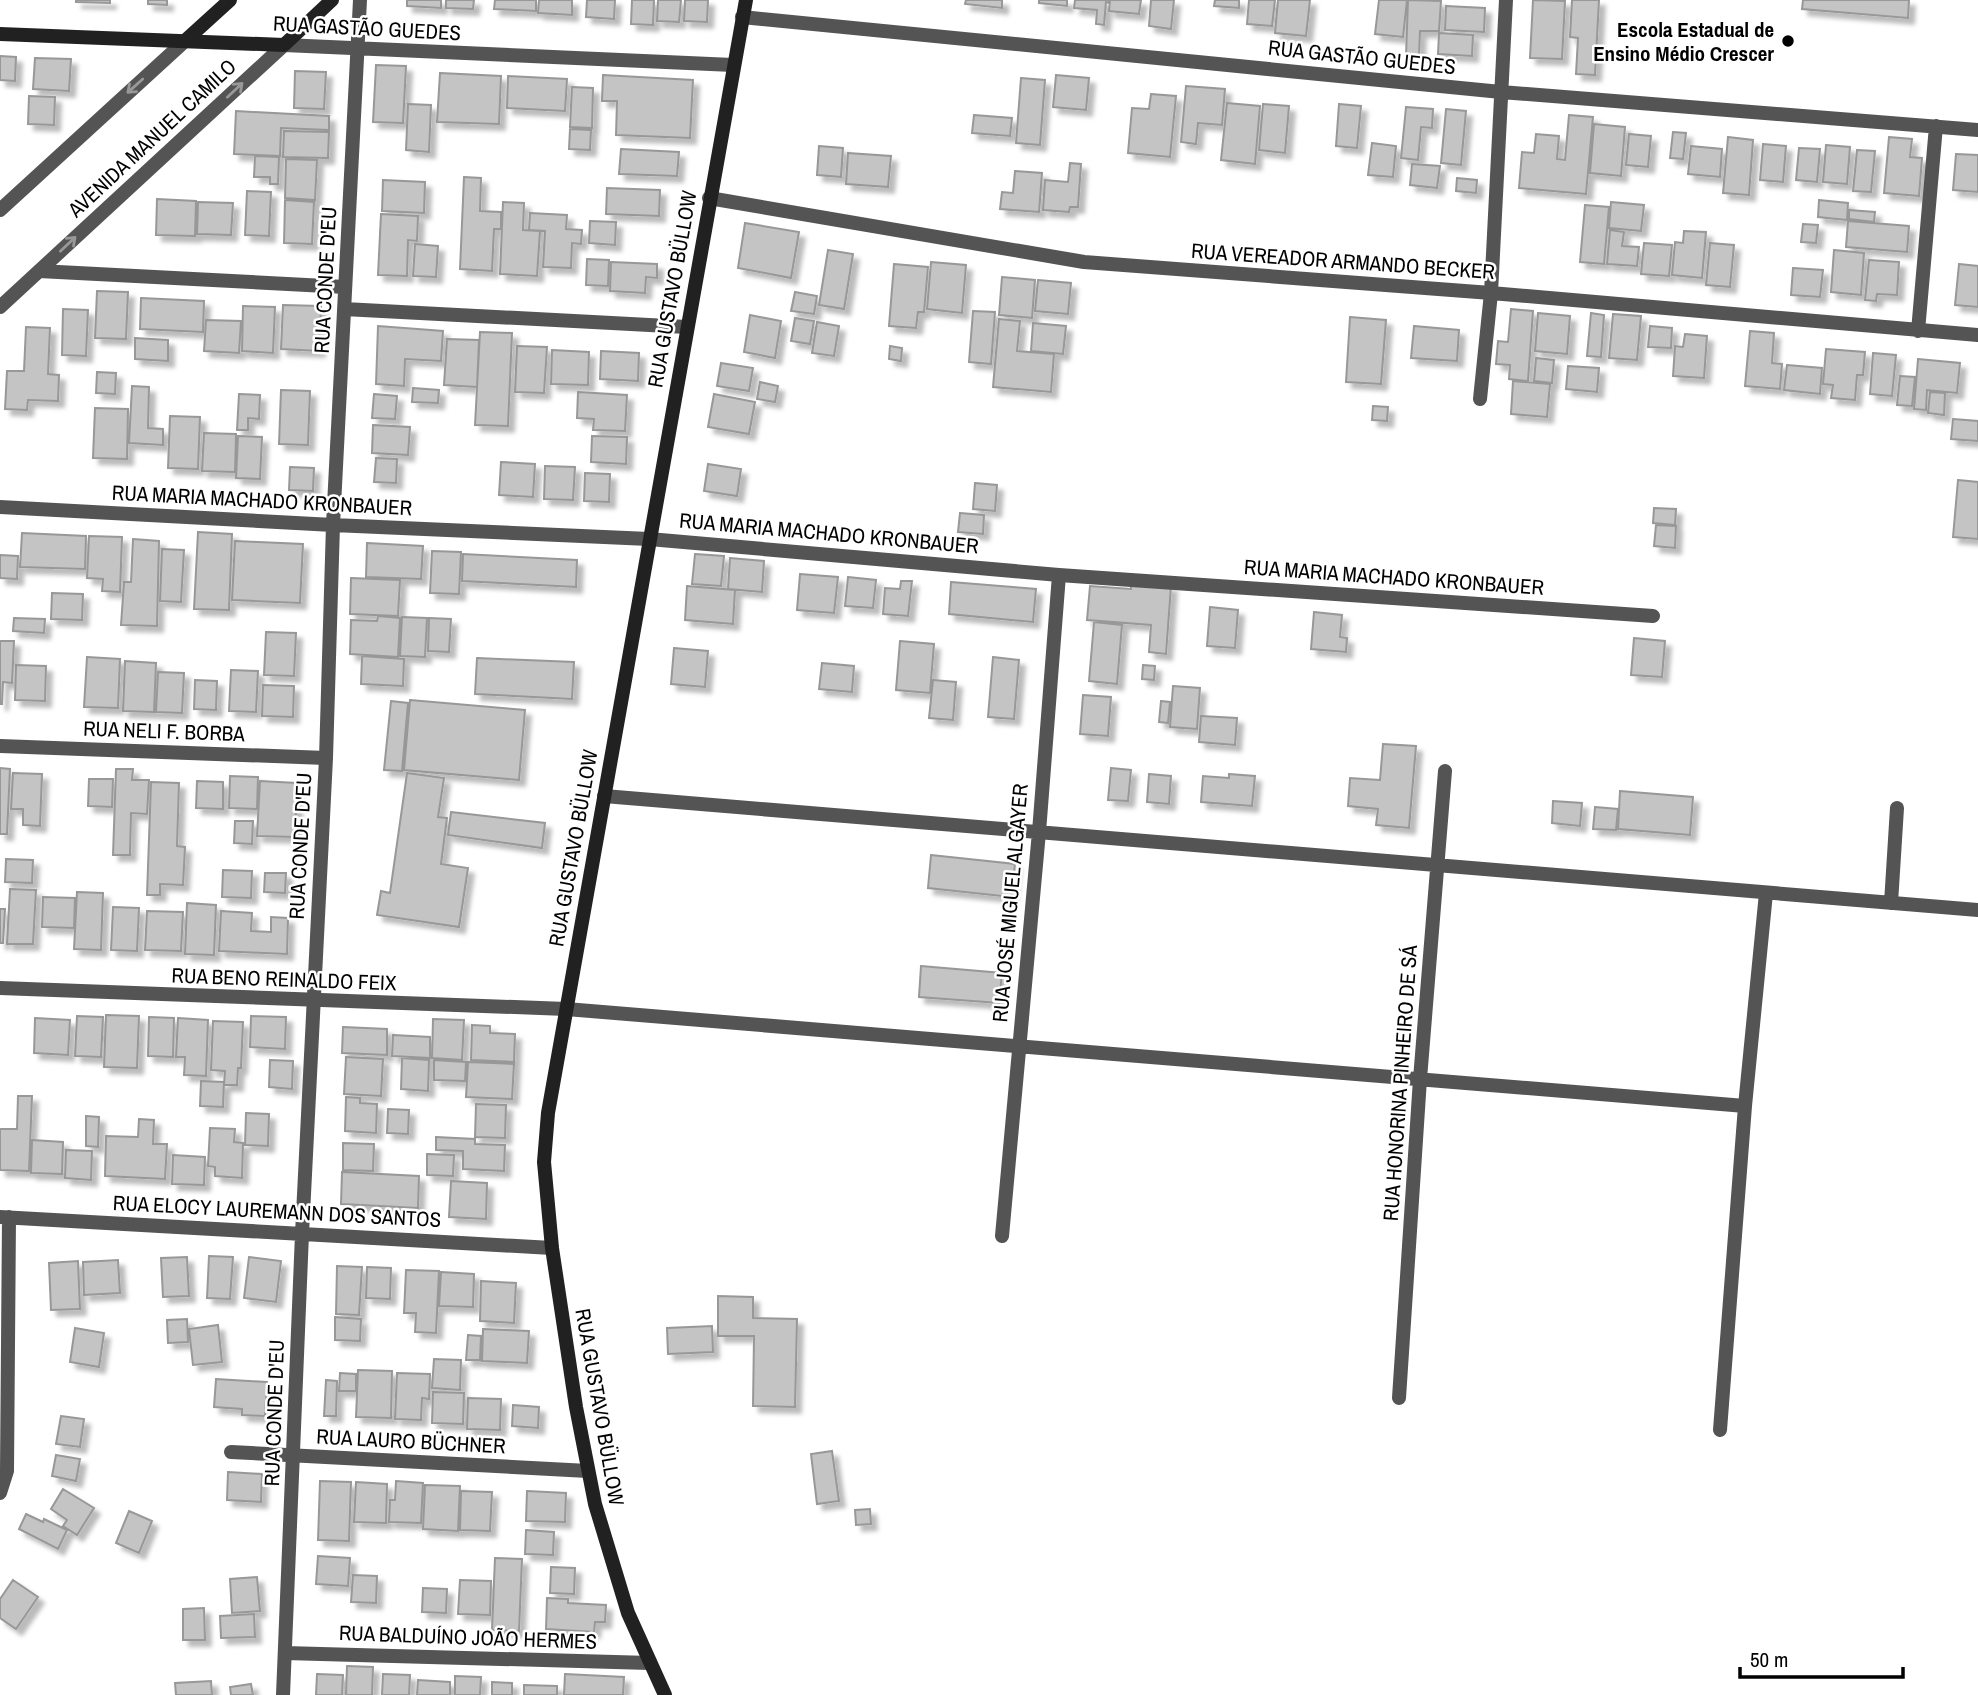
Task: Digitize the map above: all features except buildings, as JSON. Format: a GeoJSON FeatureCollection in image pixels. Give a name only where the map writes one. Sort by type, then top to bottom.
{"type":"FeatureCollection","features":[{"type":"Feature","properties":{"kind":"main road"},"geometry":{"type":"LineString","coordinates":[[186,40],[230,0]]}},
{"type":"Feature","properties":{"kind":"main road","name":"AVENIDA MANUEL CAMILO"},"geometry":{"type":"LineString","coordinates":[[284,45],[332,0]]}},
{"type":"Feature","properties":{"kind":"main road","name":"RUA GUSTAVO BÜLLOW"},"geometry":{"type":"LineString","coordinates":[[665,1695],[628,1613],[595,1503],[552,1248],[544,1163],[548,1113],[566,1009],[746,0]]}},
{"type":"Feature","properties":{"kind":"main road","name":"RUA GASTÃO GUEDES"},"geometry":{"type":"LineString","coordinates":[[0,34],[284,45]]}},
{"type":"Feature","properties":{"kind":"street","name":"RUA CONDE D'EU"},"geometry":{"type":"LineString","coordinates":[[283,1695],[302,1234],[326,758],[332,525],[360,0]]}},
{"type":"Feature","properties":{"kind":"street"},"geometry":{"type":"LineString","coordinates":[[1480,399],[1491,293],[1506,0]]}},
{"type":"Feature","properties":{"kind":"street","name":"RUA GASTÃO GUEDES"},"geometry":{"type":"LineString","coordinates":[[742,17],[1501,92],[1978,130]]}},
{"type":"Feature","properties":{"kind":"street"},"geometry":{"type":"LineString","coordinates":[[0,210],[186,40]]}},
{"type":"Feature","properties":{"kind":"street","name":"RUA GASTÃO GUEDES"},"geometry":{"type":"LineString","coordinates":[[284,45],[733,65]]}},
{"type":"Feature","properties":{"kind":"street","name":"AVENIDA MANUEL CAMILO"},"geometry":{"type":"LineString","coordinates":[[0,307],[284,45]]}},
{"type":"Feature","properties":{"kind":"street"},"geometry":{"type":"LineString","coordinates":[[1919,331],[1936,127]]}},
{"type":"Feature","properties":{"kind":"street","name":"RUA VEREADOR ARMANDO BECKER"},"geometry":{"type":"LineString","coordinates":[[709,198],[1084,262],[1491,293],[1978,335]]}},
{"type":"Feature","properties":{"kind":"street"},"geometry":{"type":"LineString","coordinates":[[39,271],[345,286]]}},
{"type":"Feature","properties":{"kind":"street"},"geometry":{"type":"LineString","coordinates":[[344,309],[687,327]]}},
{"type":"Feature","properties":{"kind":"street","name":"RUA MARIA MACHADO KRONBAUER"},"geometry":{"type":"LineString","coordinates":[[0,507],[332,525],[649,538],[1059,575],[1653,616]]}},
{"type":"Feature","properties":{"kind":"street","name":"RUA JOSÉ MIGUEL ALGAYER"},"geometry":{"type":"LineString","coordinates":[[1002,1236],[1039,832],[1059,575]]}},
{"type":"Feature","properties":{"kind":"street","name":"RUA NELI F. BORBA"},"geometry":{"type":"LineString","coordinates":[[0,746],[326,758]]}},
{"type":"Feature","properties":{"kind":"street","name":"RUA HONORINA PINHEIRO DE SÁ"},"geometry":{"type":"LineString","coordinates":[[1399,1398],[1420,1079],[1445,771]]}},
{"type":"Feature","properties":{"kind":"street"},"geometry":{"type":"LineString","coordinates":[[604,796],[1978,911]]}},
{"type":"Feature","properties":{"kind":"street"},"geometry":{"type":"LineString","coordinates":[[1891,903],[1897,808]]}},
{"type":"Feature","properties":{"kind":"street"},"geometry":{"type":"LineString","coordinates":[[1720,1430],[1745,1106],[1766,893]]}},
{"type":"Feature","properties":{"kind":"street","name":"RUA BENO REINALDO FEIX"},"geometry":{"type":"LineString","coordinates":[[0,988],[313,1002],[566,1009],[1745,1106]]}},
{"type":"Feature","properties":{"kind":"street"},"geometry":{"type":"LineString","coordinates":[[0,1493],[7,1471],[4,1217]]}},
{"type":"Feature","properties":{"kind":"street","name":"RUA ELOCY LAUREMANN DOS SANTOS"},"geometry":{"type":"LineString","coordinates":[[4,1217],[552,1248]]}},
{"type":"Feature","properties":{"kind":"street","name":"RUA LAURO BÜCHNER"},"geometry":{"type":"LineString","coordinates":[[231,1452],[588,1471]]}},
{"type":"Feature","properties":{"kind":"street","name":"RUA BALDUÍNO JOÃO HERMES"},"geometry":{"type":"LineString","coordinates":[[285,1653],[650,1663]]}},
{"type":"Feature","properties":{"kind":"place","name":"Escola Estadual de Ensino Médio Crescer"},"geometry":{"type":"Point","coordinates":[1788,41]}}]}
